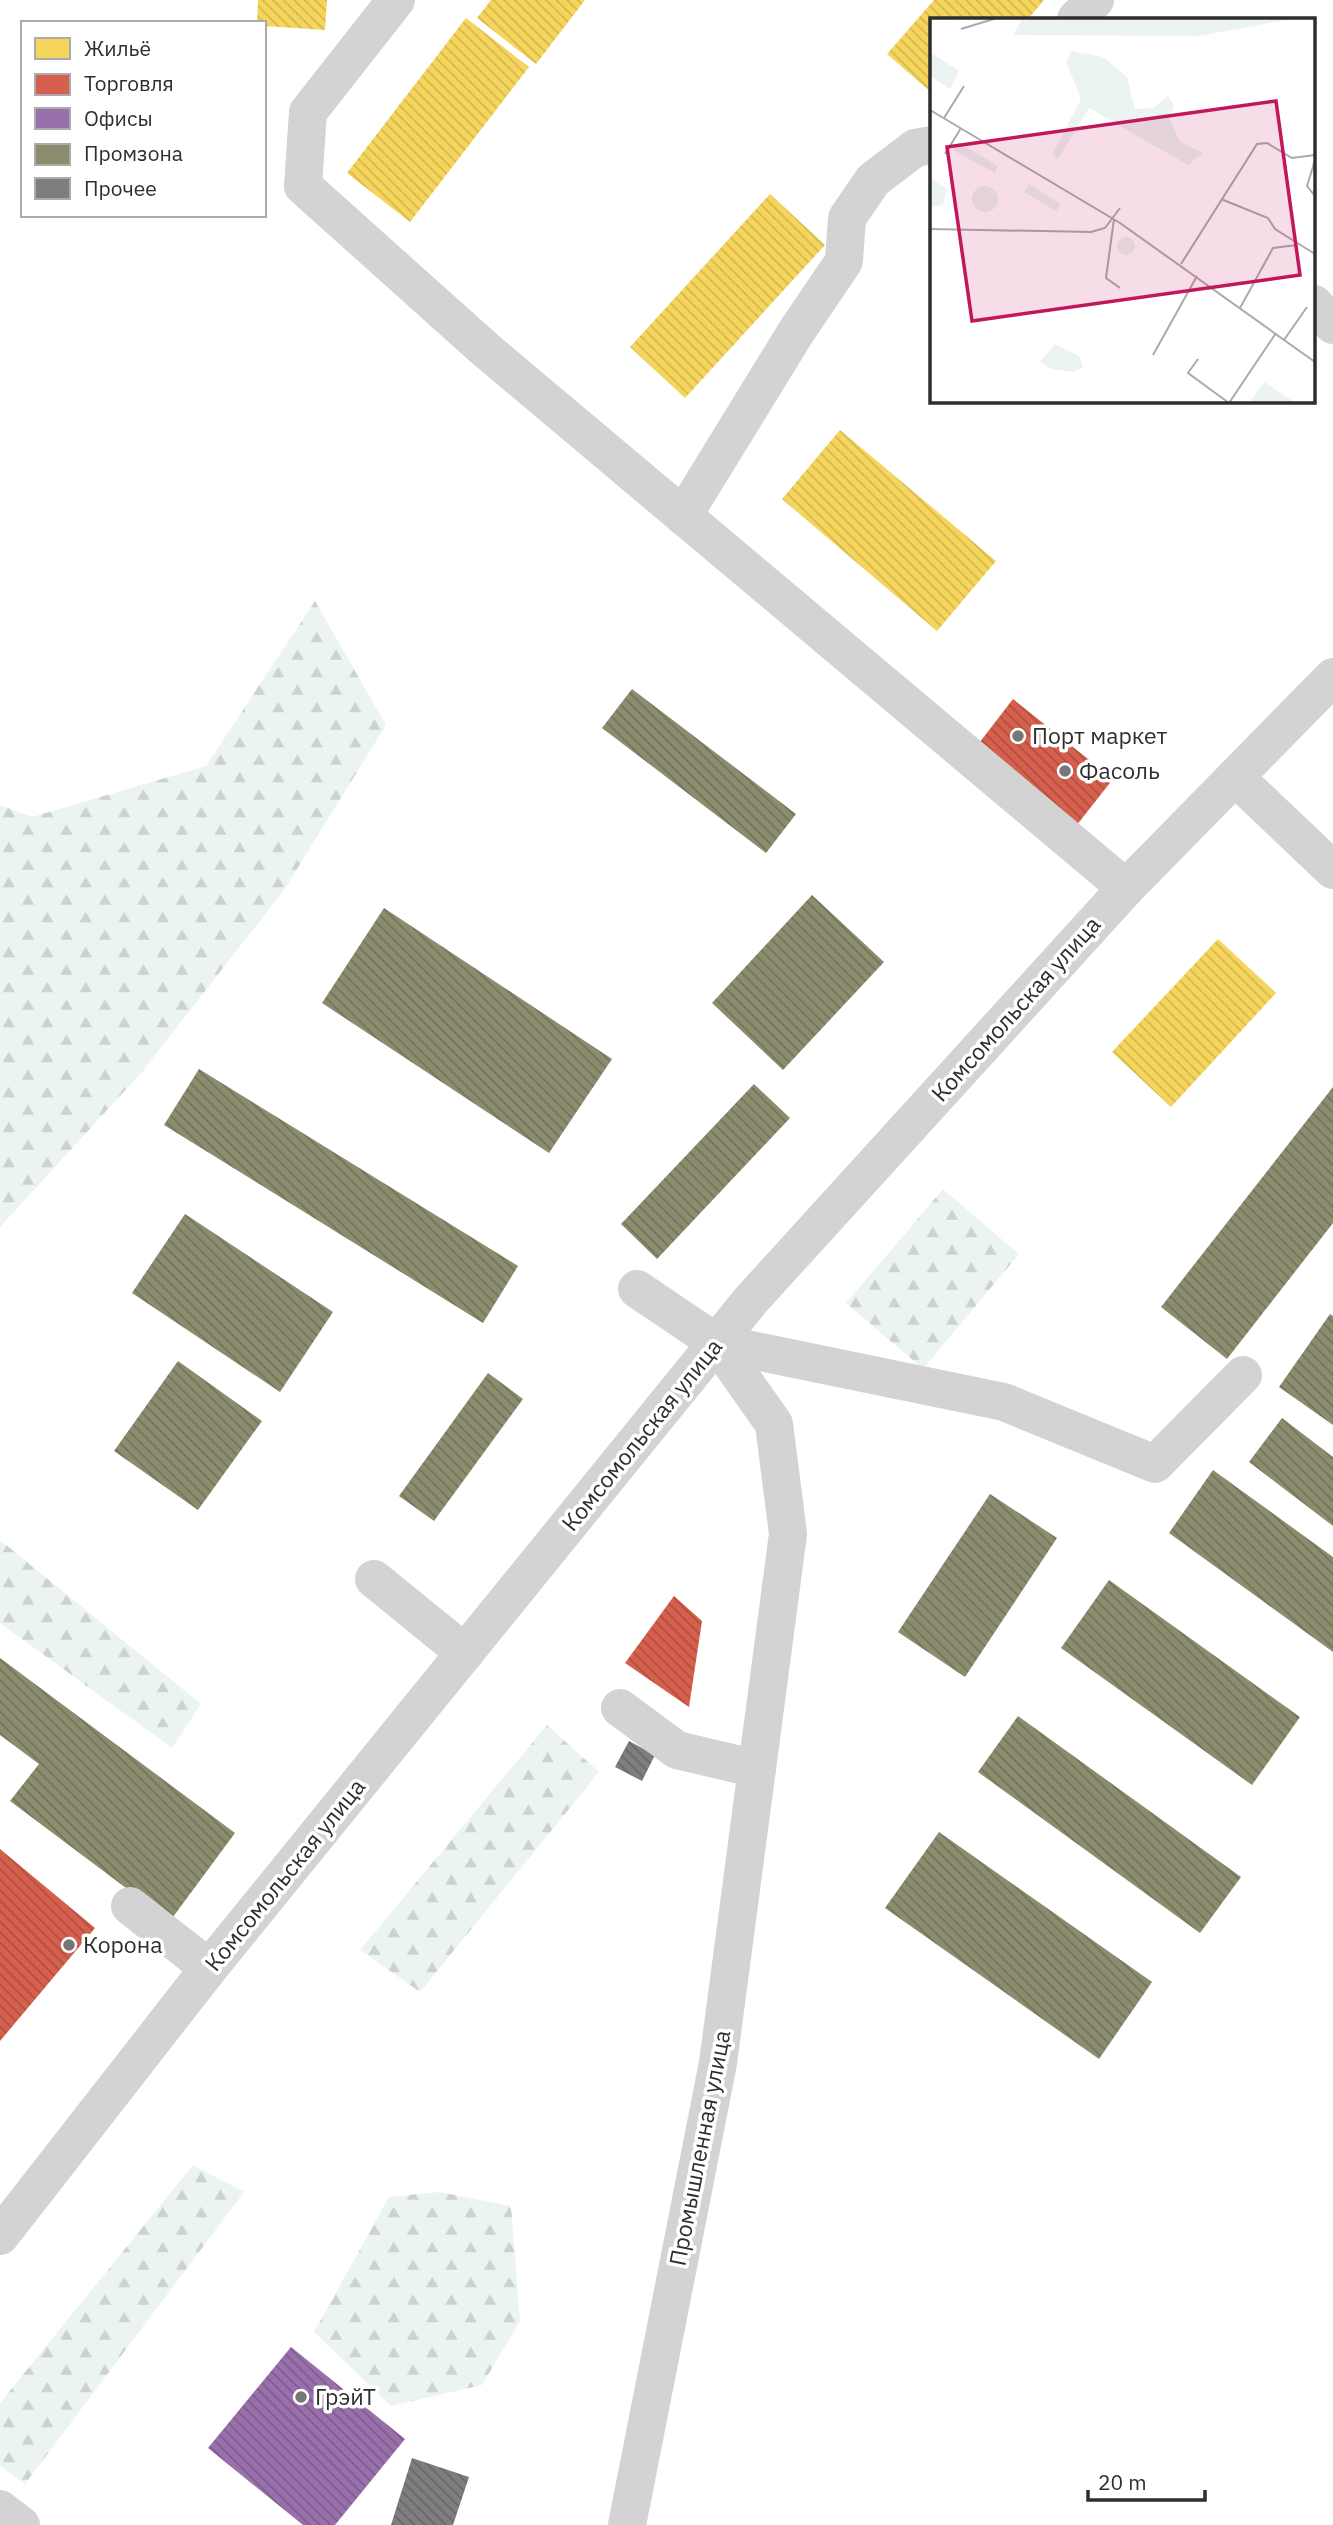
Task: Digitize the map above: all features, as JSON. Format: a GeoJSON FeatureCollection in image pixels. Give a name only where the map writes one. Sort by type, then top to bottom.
{"type":"FeatureCollection","features":[{"type":"Feature","properties":{"kind":"street"},"geometry":{"type":"LineString","coordinates":[[396,0],[308,112],[303,187],[486,351],[1125,888]]}},
{"type":"Feature","properties":{"kind":"street"},"geometry":{"type":"LineString","coordinates":[[1077,18],[1095,0]]}},
{"type":"Feature","properties":{"kind":"street"},"geometry":{"type":"LineString","coordinates":[[1107,0],[1111,18]]}},
{"type":"Feature","properties":{"kind":"street"},"geometry":{"type":"LineString","coordinates":[[683,516],[796,332],[844,261],[847,218],[873,180],[915,148],[930,145]]}},
{"type":"Feature","properties":{"kind":"street"},"geometry":{"type":"LineString","coordinates":[[1316,306],[1333,325]]}},
{"type":"Feature","properties":{"kind":"street","name":"Комсомольская улица"},"geometry":{"type":"LineString","coordinates":[[6,2215],[751,1300],[1125,888],[1333,677]]}},
{"type":"Feature","properties":{"kind":"street"},"geometry":{"type":"LineString","coordinates":[[1235,777],[1333,870]]}},
{"type":"Feature","properties":{"kind":"street"},"geometry":{"type":"LineString","coordinates":[[637,1290],[717,1343],[1004,1402],[1155,1464],[1242,1375]]}},
{"type":"Feature","properties":{"kind":"street","name":"Промышленная улица"},"geometry":{"type":"LineString","coordinates":[[627,2525],[718,2063],[788,1534],[774,1424],[717,1343]]}},
{"type":"Feature","properties":{"kind":"street"},"geometry":{"type":"LineString","coordinates":[[374,1579],[465,1653]]}},
{"type":"Feature","properties":{"kind":"street"},"geometry":{"type":"LineString","coordinates":[[620,1708],[677,1750],[757,1769]]}},
{"type":"Feature","properties":{"kind":"street"},"geometry":{"type":"LineString","coordinates":[[130,1906],[209,1968]]}},
{"type":"Feature","properties":{"kind":"street"},"geometry":{"type":"LineString","coordinates":[[0,2509],[21,2525]]}},
{"type":"Feature","properties":{"kind":"green space"},"geometry":{"type":"Polygon","coordinates":[[[315,601],[386,725],[284,890],[141,1073],[0,1227],[0,805],[32,817],[206,766],[315,601]]]}},
{"type":"Feature","properties":{"kind":"green space"},"geometry":{"type":"Polygon","coordinates":[[[943,1189],[1019,1254],[923,1369],[846,1303],[943,1189]]]}},
{"type":"Feature","properties":{"kind":"green space"},"geometry":{"type":"Polygon","coordinates":[[[0,1540],[201,1704],[172,1748],[0,1623],[0,1540]]]}},
{"type":"Feature","properties":{"kind":"green space"},"geometry":{"type":"Polygon","coordinates":[[[547,1725],[599,1772],[420,1992],[360,1950],[547,1725]]]}},
{"type":"Feature","properties":{"kind":"green space"},"geometry":{"type":"Polygon","coordinates":[[[193,2165],[244,2192],[25,2484],[0,2466],[0,2403],[193,2165]]]}},
{"type":"Feature","properties":{"kind":"green space"},"geometry":{"type":"Polygon","coordinates":[[[439,2192],[511,2206],[520,2321],[482,2385],[391,2406],[314,2332],[389,2197],[439,2192]]]}},
{"type":"Feature","properties":{"kind":"building: Жильё"},"geometry":{"type":"Polygon","coordinates":[[[258,0],[327,0],[325,30],[266,26],[266,21],[257,21],[258,0]]]}},
{"type":"Feature","properties":{"kind":"building: Жильё"},"geometry":{"type":"Polygon","coordinates":[[[491,0],[585,0],[536,64],[477,18],[491,0]]]}},
{"type":"Feature","properties":{"kind":"building: Жильё"},"geometry":{"type":"Polygon","coordinates":[[[934,0],[1044,0],[1029,18],[930,18],[930,91],[887,54],[934,0]]]}},
{"type":"Feature","properties":{"kind":"building: Жильё"},"geometry":{"type":"Polygon","coordinates":[[[466,18],[529,67],[410,222],[347,173],[466,18]]]}},
{"type":"Feature","properties":{"kind":"building: Жильё"},"geometry":{"type":"Polygon","coordinates":[[[770,194],[825,245],[685,398],[630,347],[770,194]]]}},
{"type":"Feature","properties":{"kind":"building: Жильё"},"geometry":{"type":"Polygon","coordinates":[[[840,430],[996,561],[937,631],[782,499],[840,430]]]}},
{"type":"Feature","properties":{"kind":"building: Жильё"},"geometry":{"type":"Polygon","coordinates":[[[1218,939],[1276,993],[1171,1107],[1112,1052],[1218,939]]]}},
{"type":"Feature","properties":{"kind":"building: Торговля"},"geometry":{"type":"Polygon","coordinates":[[[1013,699],[1113,779],[1076,826],[976,747],[1013,699]]]}},
{"type":"Feature","properties":{"kind":"building: Торговля"},"geometry":{"type":"Polygon","coordinates":[[[674,1596],[702,1621],[689,1707],[625,1663],[674,1596]]]}},
{"type":"Feature","properties":{"kind":"building: Торговля"},"geometry":{"type":"Polygon","coordinates":[[[0,1849],[95,1928],[0,2041],[0,1849]]]}},
{"type":"Feature","properties":{"kind":"building: Офисы"},"geometry":{"type":"Polygon","coordinates":[[[291,2347],[405,2439],[335,2525],[303,2525],[208,2448],[291,2347]]]}},
{"type":"Feature","properties":{"kind":"building: Промзона"},"geometry":{"type":"Polygon","coordinates":[[[632,689],[796,814],[766,853],[602,728],[632,689]]]}},
{"type":"Feature","properties":{"kind":"building: Промзона"},"geometry":{"type":"Polygon","coordinates":[[[812,895],[884,962],[783,1070],[712,1003],[812,895]]]}},
{"type":"Feature","properties":{"kind":"building: Промзона"},"geometry":{"type":"Polygon","coordinates":[[[384,908],[612,1059],[549,1153],[322,1003],[384,908]]]}},
{"type":"Feature","properties":{"kind":"building: Промзона"},"geometry":{"type":"Polygon","coordinates":[[[199,1069],[518,1266],[483,1323],[164,1125],[199,1069]]]}},
{"type":"Feature","properties":{"kind":"building: Промзона"},"geometry":{"type":"Polygon","coordinates":[[[754,1084],[790,1118],[657,1259],[621,1224],[754,1084]]]}},
{"type":"Feature","properties":{"kind":"building: Промзона"},"geometry":{"type":"Polygon","coordinates":[[[1333,1087],[1333,1223],[1227,1359],[1161,1307],[1333,1087]]]}},
{"type":"Feature","properties":{"kind":"building: Промзона"},"geometry":{"type":"Polygon","coordinates":[[[185,1214],[333,1312],[280,1392],[132,1293],[185,1214]]]}},
{"type":"Feature","properties":{"kind":"building: Промзона"},"geometry":{"type":"Polygon","coordinates":[[[1330,1314],[1333,1316],[1333,1425],[1279,1387],[1330,1314]]]}},
{"type":"Feature","properties":{"kind":"building: Промзона"},"geometry":{"type":"Polygon","coordinates":[[[178,1361],[262,1421],[198,1510],[114,1451],[178,1361]]]}},
{"type":"Feature","properties":{"kind":"building: Промзона"},"geometry":{"type":"Polygon","coordinates":[[[488,1373],[523,1399],[434,1521],[399,1496],[488,1373]]]}},
{"type":"Feature","properties":{"kind":"building: Промзона"},"geometry":{"type":"Polygon","coordinates":[[[1282,1418],[1333,1457],[1333,1526],[1249,1462],[1282,1418]]]}},
{"type":"Feature","properties":{"kind":"building: Промзона"},"geometry":{"type":"Polygon","coordinates":[[[1213,1470],[1333,1557],[1333,1652],[1169,1533],[1213,1470]]]}},
{"type":"Feature","properties":{"kind":"building: Промзона"},"geometry":{"type":"Polygon","coordinates":[[[990,1494],[1057,1538],[965,1677],[898,1632],[990,1494]]]}},
{"type":"Feature","properties":{"kind":"building: Промзона"},"geometry":{"type":"Polygon","coordinates":[[[1109,1580],[1300,1717],[1252,1785],[1061,1648],[1109,1580]]]}},
{"type":"Feature","properties":{"kind":"building: Промзона"},"geometry":{"type":"Polygon","coordinates":[[[0,1658],[235,1833],[170,1921],[10,1801],[39,1764],[0,1735],[0,1658]]]}},
{"type":"Feature","properties":{"kind":"building: Промзона"},"geometry":{"type":"Polygon","coordinates":[[[1018,1716],[1241,1877],[1200,1933],[978,1772],[1018,1716]]]}},
{"type":"Feature","properties":{"kind":"building: Промзона"},"geometry":{"type":"Polygon","coordinates":[[[939,1832],[1152,1982],[1099,2059],[885,1908],[939,1832]]]}},
{"type":"Feature","properties":{"kind":"building: Прочее"},"geometry":{"type":"Polygon","coordinates":[[[629,1741],[655,1755],[642,1781],[615,1767],[629,1741]]]}},
{"type":"Feature","properties":{"kind":"building: Прочее"},"geometry":{"type":"Polygon","coordinates":[[[412,2458],[469,2477],[453,2525],[391,2525],[412,2458]]]}},
{"type":"Feature","properties":{"kind":"place","name":"Порт маркет"},"geometry":{"type":"Point","coordinates":[1018,736]}},
{"type":"Feature","properties":{"kind":"place","name":"Фасоль"},"geometry":{"type":"Point","coordinates":[1065,771]}},
{"type":"Feature","properties":{"kind":"place","name":"Корона"},"geometry":{"type":"Point","coordinates":[69,1945]}},
{"type":"Feature","properties":{"kind":"place","name":"ГрэйТ"},"geometry":{"type":"Point","coordinates":[301,2397]}}]}
